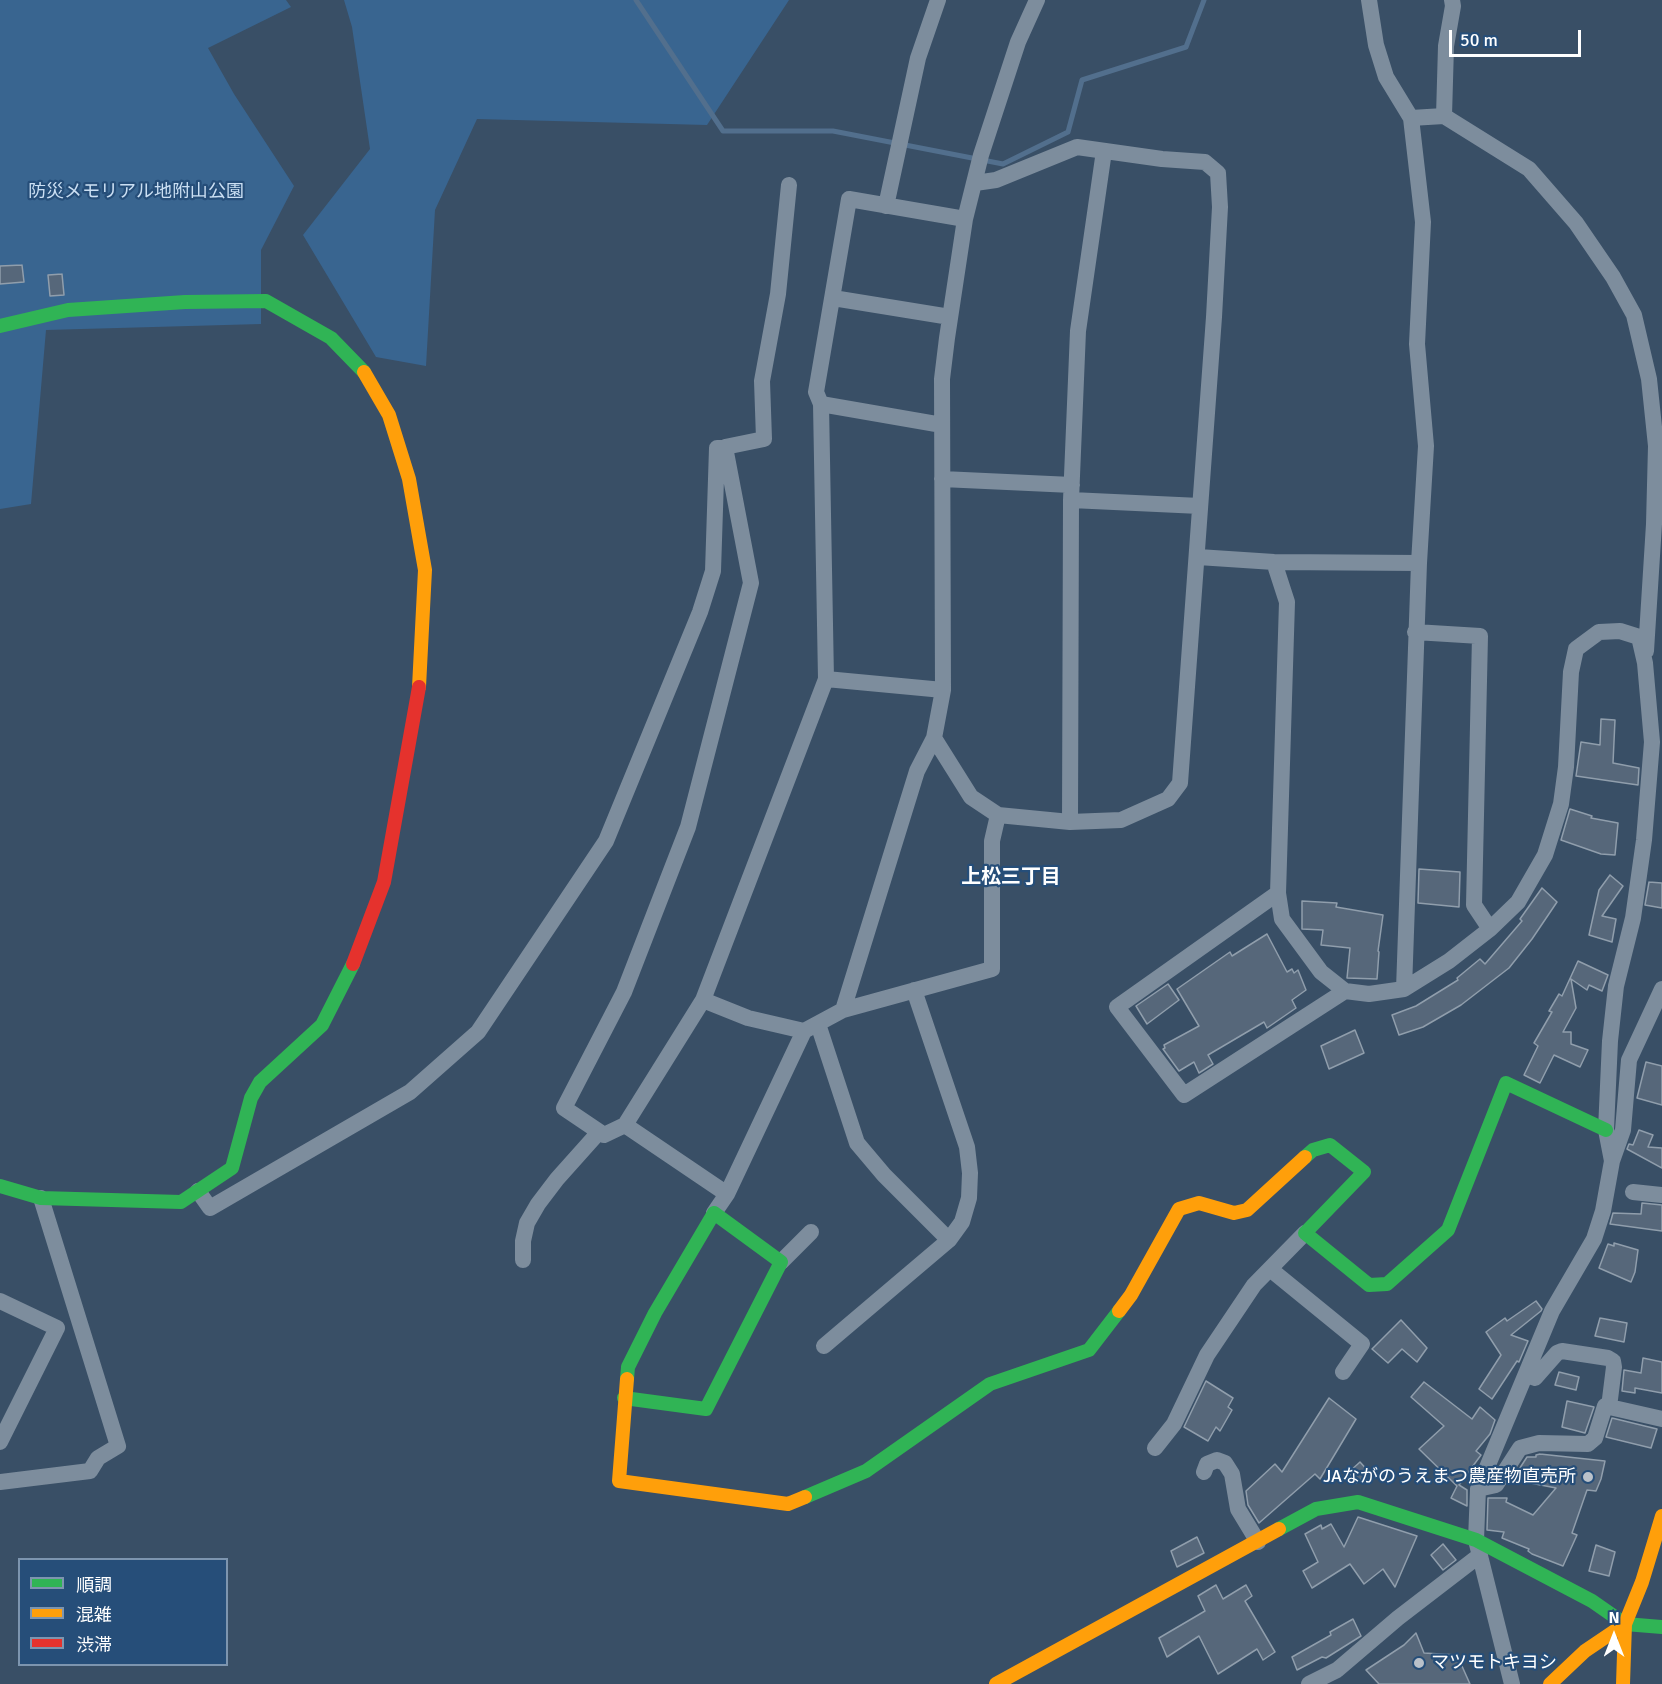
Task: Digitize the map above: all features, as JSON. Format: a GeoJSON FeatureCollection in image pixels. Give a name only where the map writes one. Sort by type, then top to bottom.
{"type":"FeatureCollection","features":[{"type":"Feature","properties":{"kind":"street"},"geometry":{"type":"LineString","coordinates":[[886,206],[918,58],[938,0]]}},
{"type":"Feature","properties":{"kind":"street"},"geometry":{"type":"LineString","coordinates":[[843,1010],[917,771],[934,738],[943,690],[942,379],[950,317],[965,219],[981,155],[1018,42],[1037,0]]}},
{"type":"Feature","properties":{"kind":"street"},"geometry":{"type":"LineString","coordinates":[[1369,0],[1376,45],[1386,78],[1411,118],[1423,222],[1417,344],[1426,446],[1415,632],[1404,989]]}},
{"type":"Feature","properties":{"kind":"street"},"geometry":{"type":"LineString","coordinates":[[1444,116],[1446,46],[1452,0]]}},
{"type":"Feature","properties":{"kind":"street"},"geometry":{"type":"LineString","coordinates":[[1411,118],[1444,116],[1529,169],[1576,224],[1613,277],[1634,315],[1649,379],[1656,446],[1654,524],[1645,663]]}},
{"type":"Feature","properties":{"kind":"street"},"geometry":{"type":"LineString","coordinates":[[934,738],[971,797],[998,815],[1070,822],[1121,820],[1168,799],[1180,783],[1215,316],[1220,207],[1218,173],[1205,162],[1077,147],[996,180],[975,183]]}},
{"type":"Feature","properties":{"kind":"street"},"geometry":{"type":"LineString","coordinates":[[1070,822],[1071,492],[1078,332],[1104,151]]}},
{"type":"Feature","properties":{"kind":"street"},"geometry":{"type":"LineString","coordinates":[[198,1191],[210,1208],[410,1092],[478,1032],[606,841],[700,612],[713,571],[717,448],[764,439],[762,381],[778,294],[789,185]]}},
{"type":"Feature","properties":{"kind":"street"},"geometry":{"type":"LineString","coordinates":[[725,447],[751,583],[688,827],[624,992],[564,1108],[604,1135],[625,1125],[703,1000],[826,680],[821,404],[816,392],[849,199],[965,219]]}},
{"type":"Feature","properties":{"kind":"street"},"geometry":{"type":"LineString","coordinates":[[833,298],[950,317]]}},
{"type":"Feature","properties":{"kind":"street"},"geometry":{"type":"LineString","coordinates":[[0,326],[68,310],[185,302],[266,300],[331,338],[368,376],[389,415],[409,479],[425,570],[419,697],[384,882],[351,968],[322,1025],[260,1082],[251,1098],[231,1168],[181,1202],[41,1198],[2,1192]]}},
{"type":"Feature","properties":{"kind":"street"},"geometry":{"type":"LineString","coordinates":[[821,404],[942,425]]}},
{"type":"Feature","properties":{"kind":"street"},"geometry":{"type":"LineString","coordinates":[[942,479],[1200,506]]}},
{"type":"Feature","properties":{"kind":"street"},"geometry":{"type":"LineString","coordinates":[[1198,557],[1274,561],[1419,563]]}},
{"type":"Feature","properties":{"kind":"street"},"geometry":{"type":"LineString","coordinates":[[1274,561],[1287,602],[1278,893],[1282,919],[1321,972],[1345,991],[1369,994],[1404,989],[1449,961],[1490,929],[1518,902],[1545,855],[1561,804],[1566,767],[1571,672],[1576,649],[1599,632],[1620,631],[1639,637],[1645,663],[1652,742],[1644,840],[1633,918],[1616,986],[1606,1130],[1612,1161]]}},
{"type":"Feature","properties":{"kind":"street"},"geometry":{"type":"LineString","coordinates":[[1415,632],[1480,636],[1474,904],[1490,929]]}},
{"type":"Feature","properties":{"kind":"street"},"geometry":{"type":"LineString","coordinates":[[826,680],[943,690]]}},
{"type":"Feature","properties":{"kind":"street"},"geometry":{"type":"LineString","coordinates":[[998,815],[993,841],[992,969],[843,1010],[811,1027],[727,1194],[655,1313],[628,1367],[619,1481],[788,1504],[866,1471],[990,1384],[1089,1350],[1131,1295],[1179,1209],[1199,1203],[1234,1213],[1247,1210],[1313,1150],[1330,1145],[1364,1172],[1254,1285],[1207,1355],[1174,1424],[1155,1448]]}},
{"type":"Feature","properties":{"kind":"street"},"geometry":{"type":"LineString","coordinates":[[1278,893],[1117,1007],[1184,1095],[1345,991]]}},
{"type":"Feature","properties":{"kind":"street"},"geometry":{"type":"LineString","coordinates":[[1512,1684],[1478,1548],[1478,1489],[1552,1311],[1594,1239],[1603,1211],[1612,1161],[1623,1131],[1629,1060],[1662,989]]}},
{"type":"Feature","properties":{"kind":"street"},"geometry":{"type":"LineString","coordinates":[[824,1346],[949,1240],[962,1222],[969,1198],[970,1173],[967,1147],[914,990]]}},
{"type":"Feature","properties":{"kind":"street"},"geometry":{"type":"LineString","coordinates":[[703,1000],[748,1018],[811,1027]]}},
{"type":"Feature","properties":{"kind":"street"},"geometry":{"type":"LineString","coordinates":[[811,1027],[857,1143],[949,1240]]}},
{"type":"Feature","properties":{"kind":"street"},"geometry":{"type":"LineString","coordinates":[[1305,1233],[1369,1285],[1387,1284],[1448,1230],[1506,1083],[1606,1130]]}},
{"type":"Feature","properties":{"kind":"street"},"geometry":{"type":"LineString","coordinates":[[625,1125],[727,1194]]}},
{"type":"Feature","properties":{"kind":"street"},"geometry":{"type":"LineString","coordinates":[[523,1260],[523,1241],[527,1223],[557,1179],[599,1132]]}},
{"type":"Feature","properties":{"kind":"street"},"geometry":{"type":"LineString","coordinates":[[1633,1192],[1662,1195]]}},
{"type":"Feature","properties":{"kind":"street"},"geometry":{"type":"LineString","coordinates":[[0,1482],[90,1471],[98,1458],[118,1446],[41,1198]]}},
{"type":"Feature","properties":{"kind":"street"},"geometry":{"type":"LineString","coordinates":[[714,1213],[781,1262]]}},
{"type":"Feature","properties":{"kind":"street"},"geometry":{"type":"LineString","coordinates":[[624,1398],[706,1409],[781,1262],[811,1232]]}},
{"type":"Feature","properties":{"kind":"street"},"geometry":{"type":"LineString","coordinates":[[1269,1269],[1362,1344],[1343,1372]]}},
{"type":"Feature","properties":{"kind":"street"},"geometry":{"type":"LineString","coordinates":[[0,1301],[57,1328],[0,1442]]}},
{"type":"Feature","properties":{"kind":"street"},"geometry":{"type":"LineString","coordinates":[[1526,1375],[1535,1378],[1557,1353],[1562,1351],[1608,1358],[1613,1360],[1614,1367],[1609,1407]]}},
{"type":"Feature","properties":{"kind":"street"},"geometry":{"type":"LineString","coordinates":[[1478,1489],[1496,1485],[1520,1448],[1539,1443],[1588,1444],[1594,1438],[1605,1406],[1662,1419]]}},
{"type":"Feature","properties":{"kind":"street"},"geometry":{"type":"LineString","coordinates":[[1204,1472],[1207,1464],[1217,1460],[1225,1463],[1232,1474],[1238,1509],[1257,1542]]}},
{"type":"Feature","properties":{"kind":"street"},"geometry":{"type":"LineString","coordinates":[[996,1684],[1316,1509],[1358,1502],[1478,1548],[1592,1601],[1625,1624],[1662,1627]]}},
{"type":"Feature","properties":{"kind":"street"},"geometry":{"type":"LineString","coordinates":[[1623,1684],[1625,1624],[1642,1582],[1662,1516]]}},
{"type":"Feature","properties":{"kind":"street"},"geometry":{"type":"LineString","coordinates":[[1308,1684],[1337,1670],[1478,1548]]}},
{"type":"Feature","properties":{"kind":"street"},"geometry":{"type":"LineString","coordinates":[[1550,1684],[1585,1651],[1625,1624]]}},
{"type":"Feature","properties":{"kind":"green space","name":"防災メモリアル地附山公園"},"geometry":{"type":"Polygon","coordinates":[[[0,0],[286,0],[291,7],[208,48],[234,94],[294,186],[261,250],[261,324],[46,330],[31,504],[0,509],[0,0]]]}},
{"type":"Feature","properties":{"kind":"green space"},"geometry":{"type":"Polygon","coordinates":[[[344,0],[789,0],[707,125],[477,119],[435,210],[426,366],[376,357],[303,235],[370,149],[352,27],[344,0]]]}},
{"type":"Feature","properties":{"kind":"building"},"geometry":{"type":"Polygon","coordinates":[[[22,265],[24,282],[0,284],[0,266],[22,265]]]}},
{"type":"Feature","properties":{"kind":"building"},"geometry":{"type":"Polygon","coordinates":[[[62,274],[64,295],[50,296],[48,275],[62,274]]]}},
{"type":"Feature","properties":{"kind":"building"},"geometry":{"type":"Polygon","coordinates":[[[1601,719],[1615,720],[1613,763],[1639,768],[1638,785],[1576,776],[1581,742],[1600,745],[1601,719]]]}},
{"type":"Feature","properties":{"kind":"building"},"geometry":{"type":"Polygon","coordinates":[[[1570,809],[1592,816],[1591,818],[1618,823],[1615,855],[1601,854],[1561,840],[1570,809]]]}},
{"type":"Feature","properties":{"kind":"building"},"geometry":{"type":"Polygon","coordinates":[[[1419,869],[1460,872],[1459,907],[1418,903],[1419,869]]]}},
{"type":"Feature","properties":{"kind":"building"},"geometry":{"type":"Polygon","coordinates":[[[1610,875],[1623,886],[1602,916],[1616,919],[1612,942],[1589,935],[1599,890],[1610,875]]]}},
{"type":"Feature","properties":{"kind":"building"},"geometry":{"type":"Polygon","coordinates":[[[1649,882],[1662,883],[1662,908],[1645,905],[1649,882]]]}},
{"type":"Feature","properties":{"kind":"building"},"geometry":{"type":"Polygon","coordinates":[[[1542,888],[1557,902],[1509,968],[1461,1005],[1423,1027],[1399,1035],[1392,1015],[1416,1006],[1458,980],[1457,978],[1480,959],[1485,964],[1522,921],[1520,919],[1542,888]]]}},
{"type":"Feature","properties":{"kind":"building"},"geometry":{"type":"Polygon","coordinates":[[[1302,901],[1337,903],[1336,907],[1383,915],[1377,979],[1347,978],[1350,948],[1321,945],[1323,930],[1302,929],[1302,901]]]}},
{"type":"Feature","properties":{"kind":"building"},"geometry":{"type":"Polygon","coordinates":[[[1267,934],[1287,972],[1292,969],[1294,973],[1298,970],[1306,990],[1292,1000],[1296,1008],[1267,1028],[1264,1022],[1208,1055],[1213,1064],[1199,1073],[1194,1062],[1179,1071],[1163,1049],[1164,1045],[1199,1026],[1177,989],[1230,952],[1232,956],[1267,934]]]}},
{"type":"Feature","properties":{"kind":"building"},"geometry":{"type":"Polygon","coordinates":[[[1578,961],[1608,975],[1602,991],[1589,985],[1587,990],[1571,979],[1576,1008],[1563,1032],[1571,1032],[1571,1044],[1588,1050],[1580,1067],[1554,1055],[1540,1083],[1524,1075],[1538,1046],[1534,1043],[1552,1012],[1549,1011],[1559,994],[1562,996],[1578,961]]]}},
{"type":"Feature","properties":{"kind":"building"},"geometry":{"type":"Polygon","coordinates":[[[1168,984],[1179,1000],[1147,1024],[1136,1006],[1168,984]]]}},
{"type":"Feature","properties":{"kind":"building"},"geometry":{"type":"Polygon","coordinates":[[[1355,1030],[1364,1053],[1329,1069],[1321,1046],[1355,1030]]]}},
{"type":"Feature","properties":{"kind":"building"},"geometry":{"type":"Polygon","coordinates":[[[1646,1062],[1662,1066],[1662,1105],[1637,1098],[1646,1062]]]}},
{"type":"Feature","properties":{"kind":"building"},"geometry":{"type":"Polygon","coordinates":[[[1639,1130],[1653,1135],[1648,1147],[1662,1148],[1662,1168],[1627,1149],[1629,1144],[1633,1145],[1639,1130]]]}},
{"type":"Feature","properties":{"kind":"building"},"geometry":{"type":"Polygon","coordinates":[[[1642,1203],[1662,1205],[1662,1231],[1610,1224],[1613,1213],[1641,1214],[1642,1203]]]}},
{"type":"Feature","properties":{"kind":"building"},"geometry":{"type":"Polygon","coordinates":[[[1614,1243],[1638,1250],[1631,1282],[1599,1268],[1608,1244],[1614,1246],[1614,1243]]]}},
{"type":"Feature","properties":{"kind":"building"},"geometry":{"type":"Polygon","coordinates":[[[1536,1301],[1541,1311],[1511,1335],[1528,1341],[1519,1362],[1517,1361],[1492,1399],[1479,1389],[1501,1355],[1486,1332],[1505,1318],[1507,1321],[1536,1301]]]}},
{"type":"Feature","properties":{"kind":"building"},"geometry":{"type":"Polygon","coordinates":[[[1600,1318],[1627,1323],[1624,1342],[1595,1336],[1600,1318]]]}},
{"type":"Feature","properties":{"kind":"building"},"geometry":{"type":"Polygon","coordinates":[[[1401,1320],[1427,1348],[1417,1362],[1402,1349],[1388,1363],[1372,1349],[1401,1320]]]}},
{"type":"Feature","properties":{"kind":"building"},"geometry":{"type":"Polygon","coordinates":[[[1643,1358],[1662,1362],[1662,1393],[1635,1388],[1635,1393],[1622,1391],[1624,1370],[1641,1373],[1643,1358]]]}},
{"type":"Feature","properties":{"kind":"building"},"geometry":{"type":"Polygon","coordinates":[[[1559,1372],[1579,1377],[1576,1390],[1555,1385],[1559,1372]]]}},
{"type":"Feature","properties":{"kind":"building"},"geometry":{"type":"Polygon","coordinates":[[[1206,1381],[1233,1398],[1228,1407],[1232,1410],[1220,1431],[1216,1427],[1208,1441],[1184,1427],[1206,1381]]]}},
{"type":"Feature","properties":{"kind":"building"},"geometry":{"type":"Polygon","coordinates":[[[1424,1382],[1472,1419],[1480,1407],[1495,1420],[1490,1434],[1476,1451],[1481,1455],[1459,1485],[1467,1490],[1467,1506],[1451,1498],[1457,1486],[1419,1449],[1444,1426],[1411,1397],[1424,1382]]]}},
{"type":"Feature","properties":{"kind":"building"},"geometry":{"type":"Polygon","coordinates":[[[1329,1398],[1356,1419],[1320,1479],[1315,1474],[1259,1523],[1248,1505],[1246,1491],[1275,1464],[1282,1472],[1329,1398]]]}},
{"type":"Feature","properties":{"kind":"building"},"geometry":{"type":"Polygon","coordinates":[[[1567,1401],[1594,1407],[1585,1433],[1562,1427],[1567,1401]]]}},
{"type":"Feature","properties":{"kind":"building"},"geometry":{"type":"Polygon","coordinates":[[[1612,1418],[1657,1429],[1651,1448],[1606,1437],[1612,1418]]]}},
{"type":"Feature","properties":{"kind":"building"},"geometry":{"type":"Polygon","coordinates":[[[1540,1454],[1605,1461],[1596,1491],[1587,1490],[1572,1533],[1577,1535],[1563,1566],[1532,1554],[1528,1551],[1529,1549],[1502,1538],[1504,1532],[1487,1530],[1488,1498],[1507,1498],[1506,1502],[1533,1515],[1556,1488],[1515,1480],[1516,1474],[1527,1457],[1536,1457],[1540,1454]]]}},
{"type":"Feature","properties":{"kind":"building"},"geometry":{"type":"Polygon","coordinates":[[[1360,1462],[1369,1472],[1357,1483],[1349,1472],[1360,1462]]]}},
{"type":"Feature","properties":{"kind":"building"},"geometry":{"type":"Polygon","coordinates":[[[1358,1517],[1417,1536],[1395,1587],[1383,1569],[1364,1584],[1350,1564],[1312,1588],[1303,1571],[1318,1562],[1305,1534],[1321,1525],[1322,1529],[1331,1524],[1344,1547],[1358,1517]]]}},
{"type":"Feature","properties":{"kind":"building"},"geometry":{"type":"Polygon","coordinates":[[[1197,1537],[1204,1553],[1177,1567],[1171,1551],[1197,1537]]]}},
{"type":"Feature","properties":{"kind":"building"},"geometry":{"type":"Polygon","coordinates":[[[1443,1544],[1456,1560],[1443,1570],[1431,1555],[1443,1544]]]}},
{"type":"Feature","properties":{"kind":"building"},"geometry":{"type":"Polygon","coordinates":[[[1596,1545],[1615,1552],[1609,1576],[1589,1571],[1596,1545]]]}},
{"type":"Feature","properties":{"kind":"building"},"geometry":{"type":"Polygon","coordinates":[[[1216,1585],[1223,1599],[1246,1585],[1252,1596],[1245,1601],[1275,1652],[1263,1660],[1257,1649],[1218,1674],[1199,1636],[1167,1657],[1159,1638],[1205,1611],[1198,1596],[1216,1585]]]}},
{"type":"Feature","properties":{"kind":"building"},"geometry":{"type":"Polygon","coordinates":[[[1353,1619],[1361,1636],[1326,1658],[1322,1657],[1297,1670],[1292,1657],[1331,1635],[1330,1632],[1353,1619]]]}},
{"type":"Feature","properties":{"kind":"building","name":"マツモトキヨシ"},"geometry":{"type":"Polygon","coordinates":[[[1416,1633],[1424,1653],[1457,1655],[1470,1684],[1379,1684],[1366,1670],[1404,1645],[1416,1633]]]}},
{"type":"Feature","properties":{"kind":"waterway"},"geometry":{"type":"LineString","coordinates":[[636,0],[723,131],[833,131],[1003,164],[1068,132],[1082,80],[1186,47],[1204,0]]}},
{"type":"Feature","properties":{"kind":"traffic: fast"},"geometry":{"type":"LineString","coordinates":[[0,326],[68,310],[185,302],[266,301],[331,338],[364,372]]}},
{"type":"Feature","properties":{"kind":"traffic: fast"},"geometry":{"type":"LineString","coordinates":[[0,1186],[41,1198],[181,1202],[232,1168],[251,1098],[260,1082],[322,1025],[353,964]]}},
{"type":"Feature","properties":{"kind":"traffic: fast"},"geometry":{"type":"LineString","coordinates":[[1305,1157],[1313,1150],[1330,1145],[1364,1172],[1305,1233],[1369,1285],[1387,1284],[1448,1230],[1506,1083],[1606,1130]]}},
{"type":"Feature","properties":{"kind":"traffic: fast"},"geometry":{"type":"LineString","coordinates":[[624,1398],[706,1409],[781,1262],[714,1213],[655,1313],[628,1367],[627,1379]]}},
{"type":"Feature","properties":{"kind":"traffic: fast"},"geometry":{"type":"LineString","coordinates":[[805,1497],[866,1471],[990,1384],[1089,1350],[1119,1311]]}},
{"type":"Feature","properties":{"kind":"traffic: fast"},"geometry":{"type":"LineString","coordinates":[[1279,1529],[1316,1509],[1358,1502],[1476,1540],[1592,1601],[1625,1624],[1662,1627]]}},
{"type":"Feature","properties":{"kind":"traffic: slow"},"geometry":{"type":"LineString","coordinates":[[364,372],[389,415],[409,479],[425,570],[419,687]]}},
{"type":"Feature","properties":{"kind":"traffic: slow"},"geometry":{"type":"LineString","coordinates":[[1119,1311],[1131,1295],[1179,1209],[1199,1203],[1234,1213],[1247,1210],[1305,1157]]}},
{"type":"Feature","properties":{"kind":"traffic: slow"},"geometry":{"type":"LineString","coordinates":[[627,1379],[619,1481],[788,1504],[805,1497]]}},
{"type":"Feature","properties":{"kind":"traffic: slow"},"geometry":{"type":"LineString","coordinates":[[1550,1684],[1585,1651],[1625,1624],[1642,1582],[1662,1516]]}},
{"type":"Feature","properties":{"kind":"traffic: slow"},"geometry":{"type":"LineString","coordinates":[[996,1684],[1279,1529]]}},
{"type":"Feature","properties":{"kind":"traffic: slow"},"geometry":{"type":"LineString","coordinates":[[1623,1684],[1625,1624]]}},
{"type":"Feature","properties":{"kind":"traffic: jam"},"geometry":{"type":"LineString","coordinates":[[353,964],[384,882],[419,687]]}},
{"type":"Feature","properties":{"kind":"place","name":"JAながのうえまつ農産物直売所"},"geometry":{"type":"Point","coordinates":[1588,1477]}},
{"type":"Feature","properties":{"kind":"place","name":"マツモトキヨシ"},"geometry":{"type":"Point","coordinates":[1419,1663]}},
{"type":"Feature","properties":{"kind":"district","name":"上松三丁目"},"geometry":{"type":"Point","coordinates":[1011,878]}}]}
